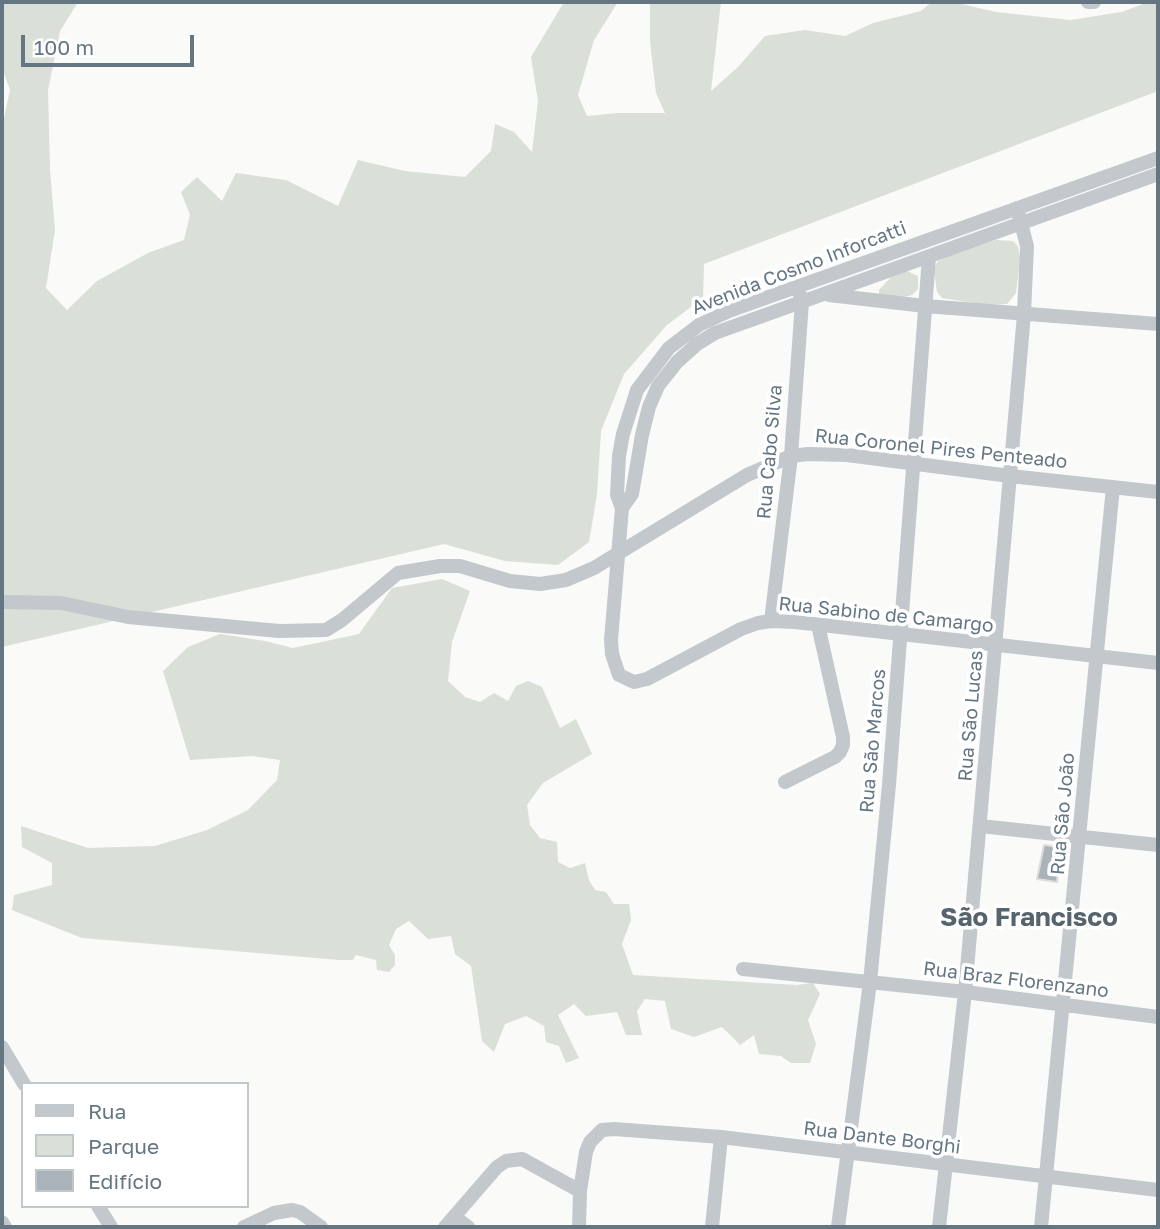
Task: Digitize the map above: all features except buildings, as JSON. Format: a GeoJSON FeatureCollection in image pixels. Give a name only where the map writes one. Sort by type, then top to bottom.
{"type":"FeatureCollection","features":[{"type":"Feature","properties":{"kind":"street"},"geometry":{"type":"LineString","coordinates":[[1088,2],[1094,2]]}},
{"type":"Feature","properties":{"kind":"street","name":"Avenida Cosmo Inforcatti"},"geometry":{"type":"LineString","coordinates":[[622,508],[617,495],[619,456],[637,390],[669,348],[699,324],[1158,158]]}},
{"type":"Feature","properties":{"kind":"street","name":"Avenida Cosmo Inforcatti"},"geometry":{"type":"LineString","coordinates":[[622,508],[632,494],[649,407],[658,386],[677,362],[697,344],[715,333],[1158,174]]}},
{"type":"Feature","properties":{"kind":"street","name":"Rua São Lucas"},"geometry":{"type":"LineString","coordinates":[[939,1227],[965,992],[1024,314],[1027,246],[1017,208]]}},
{"type":"Feature","properties":{"kind":"street","name":"Rua São Marcos"},"geometry":{"type":"LineString","coordinates":[[838,1227],[870,982],[915,463],[929,257]]}},
{"type":"Feature","properties":{"kind":"street","name":"Rua Cabo Silva"},"geometry":{"type":"LineString","coordinates":[[771,621],[791,456],[802,302],[798,286]]}},
{"type":"Feature","properties":{"kind":"street"},"geometry":{"type":"LineString","coordinates":[[824,294],[925,306],[1158,324]]}},
{"type":"Feature","properties":{"kind":"street","name":"Rua Coronel Pires Penteado"},"geometry":{"type":"LineString","coordinates":[[2,602],[61,603],[128,617],[279,631],[326,630],[398,573],[440,566],[460,566],[510,581],[540,584],[566,580],[620,553],[747,475],[791,456],[827,453],[1158,492]]}},
{"type":"Feature","properties":{"kind":"street","name":"Rua São João"},"geometry":{"type":"LineString","coordinates":[[1041,1227],[1113,487]]}},
{"type":"Feature","properties":{"kind":"street"},"geometry":{"type":"LineString","coordinates":[[620,553],[622,508]]}},
{"type":"Feature","properties":{"kind":"street","name":"Rua Sabino de Camargo"},"geometry":{"type":"LineString","coordinates":[[620,553],[611,640],[616,667],[624,679],[634,682],[648,679],[741,629],[771,621],[1158,663]]}},
{"type":"Feature","properties":{"kind":"street"},"geometry":{"type":"LineString","coordinates":[[785,782],[835,757],[842,745],[843,737],[818,625]]}},
{"type":"Feature","properties":{"kind":"street"},"geometry":{"type":"LineString","coordinates":[[980,825],[1158,845]]}},
{"type":"Feature","properties":{"kind":"street","name":"Rua Braz Florenzano"},"geometry":{"type":"LineString","coordinates":[[743,969],[965,992],[1158,1017]]}},
{"type":"Feature","properties":{"kind":"street"},"geometry":{"type":"LineString","coordinates":[[2,1047],[23,1082]]}},
{"type":"Feature","properties":{"kind":"street","name":"Rua Dante Borghi"},"geometry":{"type":"LineString","coordinates":[[580,1191],[590,1142],[601,1130],[628,1129],[721,1137],[1158,1190]]}},
{"type":"Feature","properties":{"kind":"street"},"geometry":{"type":"LineString","coordinates":[[712,1227],[721,1137]]}},
{"type":"Feature","properties":{"kind":"street"},"geometry":{"type":"LineString","coordinates":[[468,1227],[450,1222],[497,1167],[515,1159],[531,1163],[580,1191],[579,1227]]}},
{"type":"Feature","properties":{"kind":"street"},"geometry":{"type":"LineString","coordinates":[[99,1208],[111,1227]]}},
{"type":"Feature","properties":{"kind":"street"},"geometry":{"type":"LineString","coordinates":[[244,1227],[284,1210],[300,1212],[320,1227]]}},
{"type":"Feature","properties":{"kind":"street"},"geometry":{"type":"LineString","coordinates":[[2,1222],[5,1227]]}},
{"type":"Feature","properties":{"kind":"green space"},"geometry":{"type":"Polygon","coordinates":[[[2,2],[78,2],[60,31],[48,90],[55,230],[46,288],[67,310],[97,281],[148,253],[184,240],[190,215],[181,192],[197,177],[222,201],[236,173],[286,180],[338,206],[358,160],[405,171],[465,177],[491,151],[495,124],[514,132],[532,152],[538,101],[531,57],[564,2],[618,2],[594,40],[578,95],[587,116],[665,113],[656,93],[650,41],[650,2],[721,2],[711,91],[738,67],[765,36],[805,30],[845,36],[873,23],[921,11],[932,2],[953,2],[996,12],[1070,20],[1122,12],[1148,2],[1158,2],[1158,91],[704,264],[703,298],[667,325],[624,374],[601,431],[597,494],[589,542],[558,565],[505,561],[444,544],[2,647],[2,127],[10,90],[2,68],[2,2]]]}},
{"type":"Feature","properties":{"kind":"green space"},"geometry":{"type":"Polygon","coordinates":[[[996,240],[1013,241],[1018,246],[1020,259],[1016,293],[1007,304],[986,305],[942,298],[937,292],[935,278],[934,268],[938,261],[996,240]]]}},
{"type":"Feature","properties":{"kind":"green space"},"geometry":{"type":"Polygon","coordinates":[[[905,270],[918,276],[918,289],[912,295],[879,295],[879,290],[893,275],[905,270]]]}},
{"type":"Feature","properties":{"kind":"green space"},"geometry":{"type":"Polygon","coordinates":[[[442,579],[470,591],[452,642],[448,681],[465,697],[480,702],[494,693],[508,701],[516,686],[528,681],[542,687],[560,728],[576,719],[592,754],[543,783],[527,805],[530,825],[540,838],[557,842],[558,862],[570,868],[585,863],[589,880],[595,890],[606,892],[614,904],[629,904],[631,920],[622,944],[633,975],[796,985],[813,983],[820,994],[808,1020],[816,1044],[810,1063],[791,1063],[781,1056],[759,1054],[754,1035],[740,1045],[722,1027],[694,1037],[671,1029],[665,1001],[645,999],[637,1011],[642,1035],[626,1035],[617,1012],[586,1016],[574,1004],[558,1015],[579,1058],[566,1063],[559,1046],[546,1042],[544,1026],[526,1016],[505,1024],[494,1052],[482,1041],[471,966],[455,954],[451,936],[428,939],[409,921],[396,929],[389,945],[395,955],[395,965],[389,972],[377,970],[376,960],[356,955],[353,960],[339,960],[82,938],[12,910],[14,895],[52,885],[52,863],[22,847],[21,826],[88,848],[155,846],[207,830],[248,810],[277,780],[280,760],[252,756],[190,760],[163,671],[188,647],[220,634],[293,648],[359,634],[392,588],[442,579]]]}},
{"type":"Feature","properties":{"kind":"district","name":"São Francisco"},"geometry":{"type":"Point","coordinates":[1029,918]}}]}
